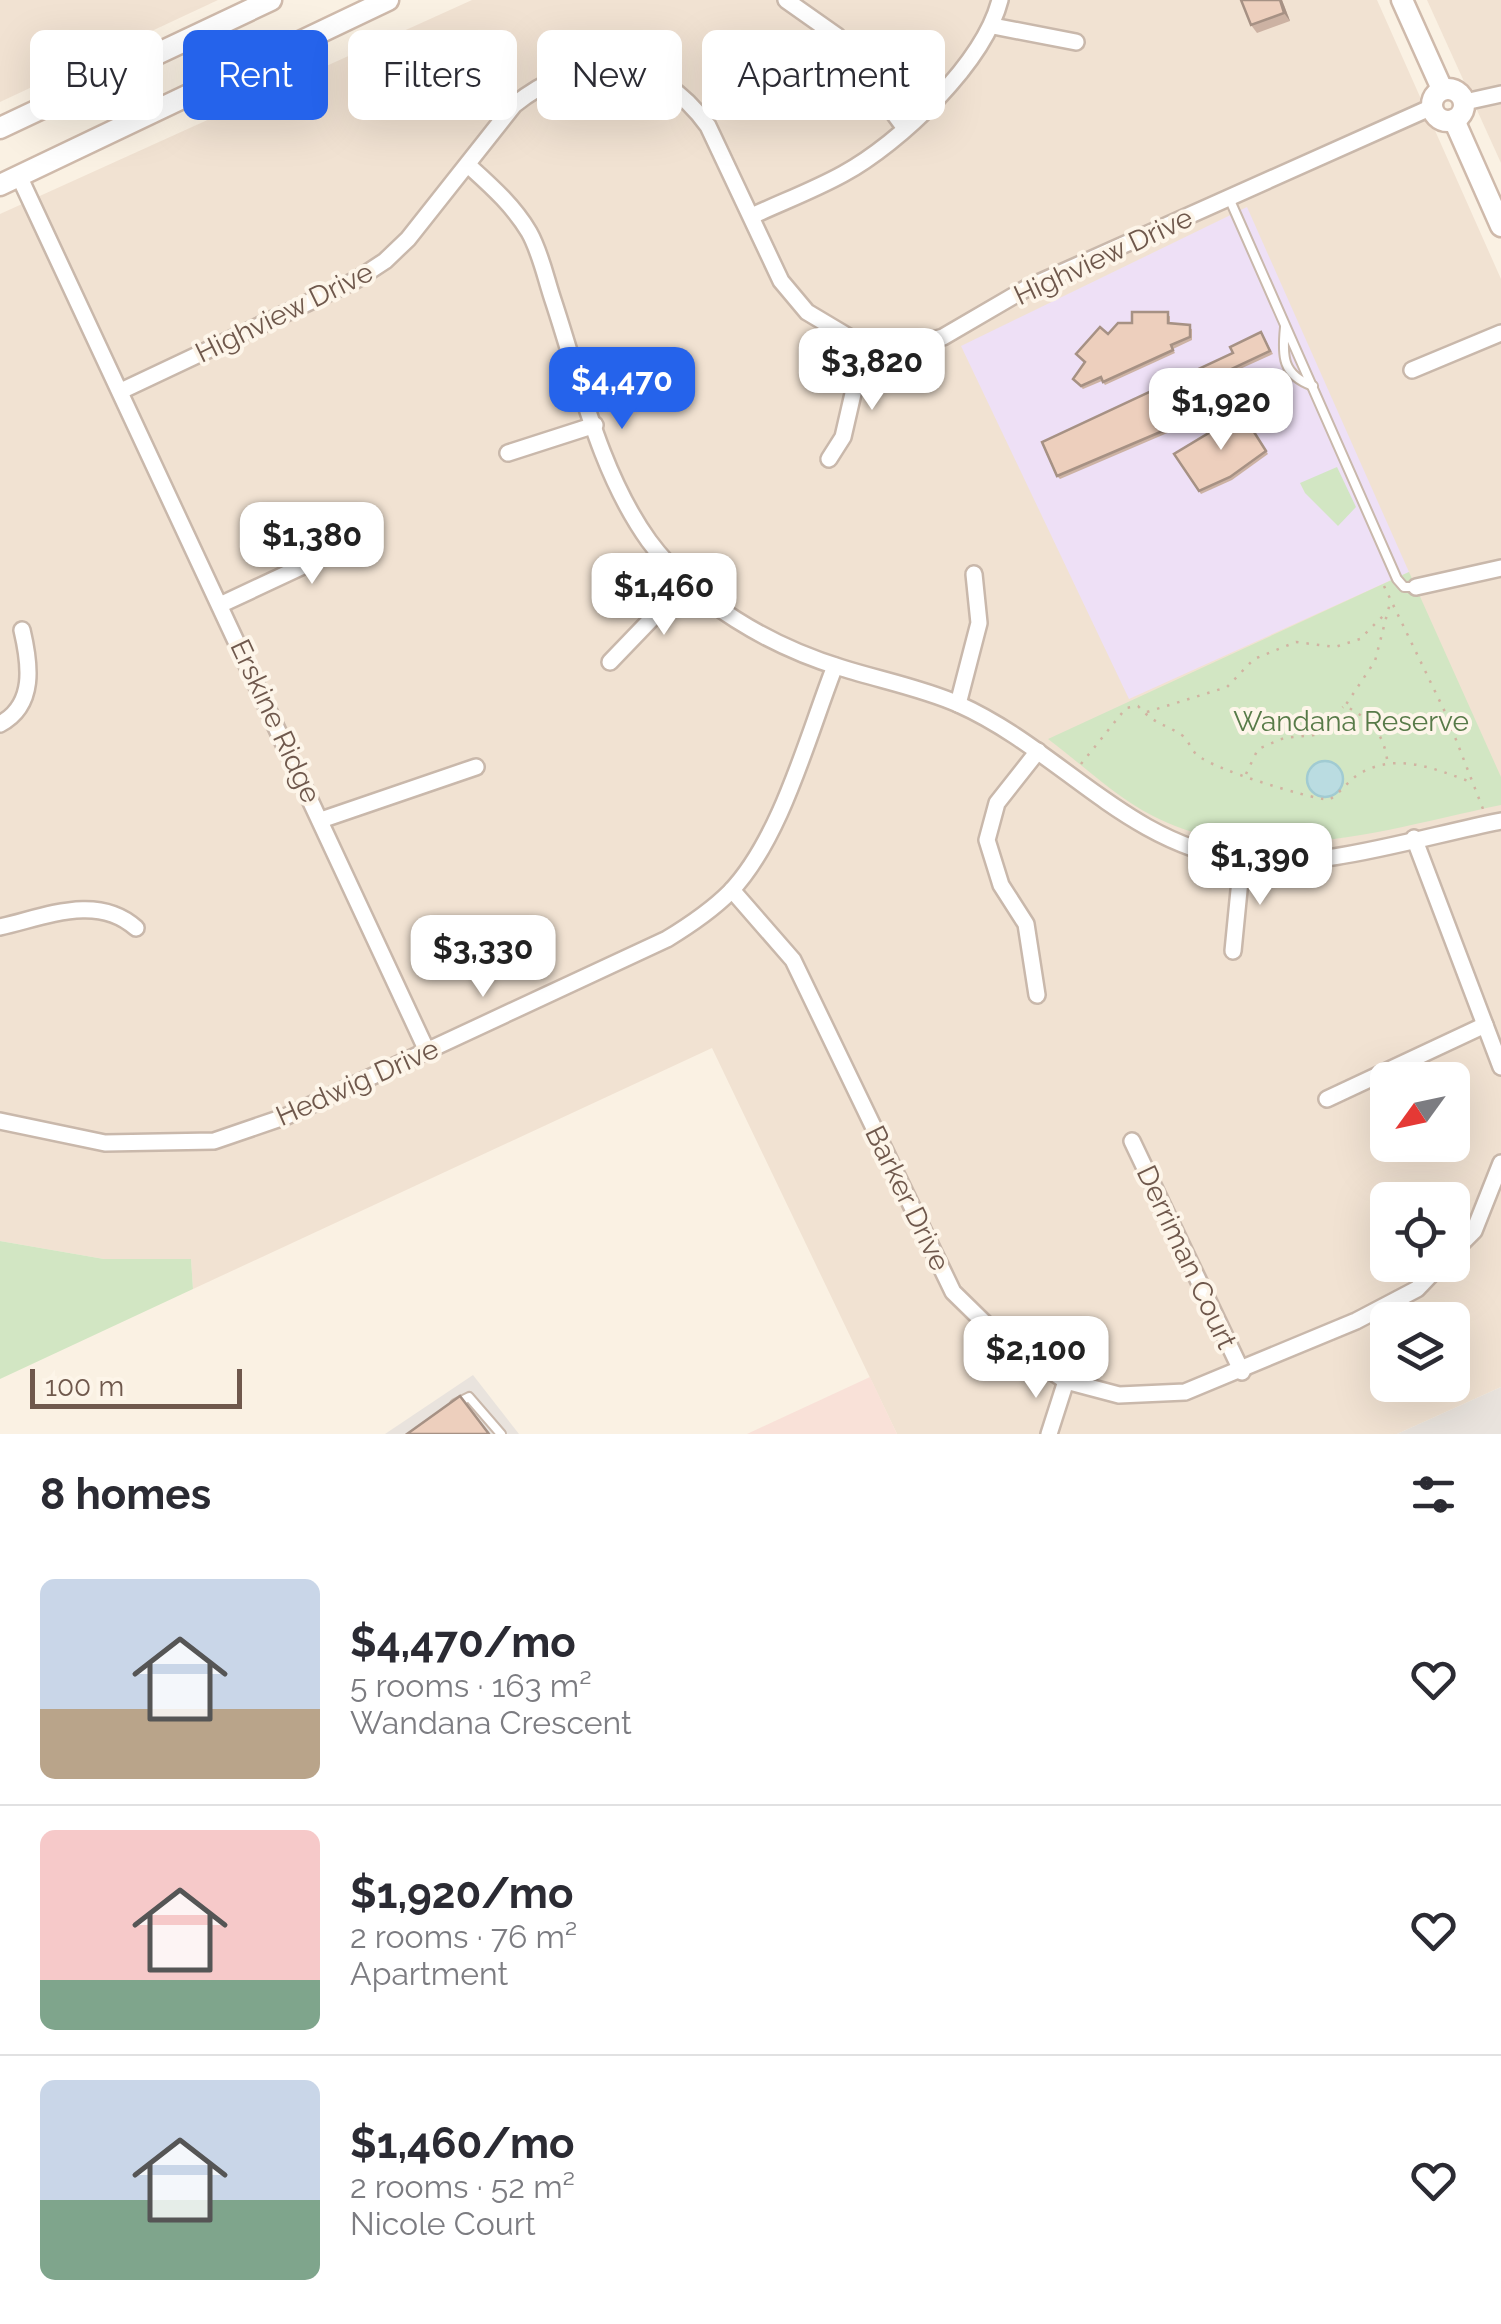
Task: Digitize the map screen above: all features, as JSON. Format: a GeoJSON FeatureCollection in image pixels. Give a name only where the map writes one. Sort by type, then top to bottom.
{"type":"FeatureCollection","features":[{"type":"Feature","properties":{"kind":"main road"},"geometry":{"type":"LineString","coordinates":[[0,128],[271,0]]}},
{"type":"Feature","properties":{"kind":"main road"},"geometry":{"type":"LineString","coordinates":[[10,181],[388,0]]}},
{"type":"Feature","properties":{"kind":"main road"},"geometry":{"type":"LineString","coordinates":[[1402,0],[1437,98],[1440,119],[1460,111]]}},
{"type":"Feature","properties":{"kind":"main road"},"geometry":{"type":"LineString","coordinates":[[1437,98],[1456,90],[1501,226]]}},
{"type":"Feature","properties":{"kind":"street"},"geometry":{"type":"LineString","coordinates":[[786,0],[837,36],[904,126]]}},
{"type":"Feature","properties":{"kind":"street"},"geometry":{"type":"LineString","coordinates":[[752,216],[846,174],[904,126],[964,72],[993,26],[1000,0]]}},
{"type":"Feature","properties":{"kind":"street"},"geometry":{"type":"LineString","coordinates":[[993,26],[1076,42]]}},
{"type":"Feature","properties":{"kind":"street","name":"Highview Drive"},"geometry":{"type":"LineString","coordinates":[[121,391],[356,280],[385,261],[514,105],[538,85],[598,66],[635,71],[693,105],[708,126],[781,282],[806,312],[864,346],[904,348],[944,337],[1027,288],[1437,98]]}},
{"type":"Feature","properties":{"kind":"street"},"geometry":{"type":"LineString","coordinates":[[1460,111],[1501,94]]}},
{"type":"Feature","properties":{"kind":"street"},"geometry":{"type":"LineString","coordinates":[[468,165],[508,204],[531,235],[622,495],[650,541],[686,583],[746,626],[836,666],[958,704],[1038,751],[1143,828],[1203,851],[1242,860],[1322,858],[1496,822]]}},
{"type":"Feature","properties":{"kind":"street","name":"Erskine Ridge"},"geometry":{"type":"LineString","coordinates":[[10,181],[121,391],[427,1051]]}},
{"type":"Feature","properties":{"kind":"street"},"geometry":{"type":"LineString","coordinates":[[1412,370],[1501,333]]}},
{"type":"Feature","properties":{"kind":"street"},"geometry":{"type":"LineString","coordinates":[[829,459],[843,437],[864,346]]}},
{"type":"Feature","properties":{"kind":"street"},"geometry":{"type":"LineString","coordinates":[[508,453],[595,425]]}},
{"type":"Feature","properties":{"kind":"street"},"geometry":{"type":"LineString","coordinates":[[222,604],[361,539],[372,527]]}},
{"type":"Feature","properties":{"kind":"street"},"geometry":{"type":"LineString","coordinates":[[1416,587],[1501,568]]}},
{"type":"Feature","properties":{"kind":"street"},"geometry":{"type":"LineString","coordinates":[[958,704],[980,623],[974,574]]}},
{"type":"Feature","properties":{"kind":"street"},"geometry":{"type":"LineString","coordinates":[[610,662],[686,583]]}},
{"type":"Feature","properties":{"kind":"street"},"geometry":{"type":"LineString","coordinates":[[0,724],[17,712],[26,690],[28,661],[22,630]]}},
{"type":"Feature","properties":{"kind":"street","name":"Hedwig Drive"},"geometry":{"type":"LineString","coordinates":[[0,1121],[105,1143],[214,1141],[287,1116],[668,939],[702,917],[732,890],[771,826],[836,666]]}},
{"type":"Feature","properties":{"kind":"street"},"geometry":{"type":"LineString","coordinates":[[1038,751],[997,804],[987,840],[1000,885],[1026,924],[1038,995]]}},
{"type":"Feature","properties":{"kind":"street"},"geometry":{"type":"LineString","coordinates":[[321,820],[476,768]]}},
{"type":"Feature","properties":{"kind":"street"},"geometry":{"type":"LineString","coordinates":[[1414,838],[1501,1067]]}},
{"type":"Feature","properties":{"kind":"street"},"geometry":{"type":"LineString","coordinates":[[1232,951],[1242,860]]}},
{"type":"Feature","properties":{"kind":"street","name":"Barker Drive"},"geometry":{"type":"LineString","coordinates":[[732,890],[793,960],[953,1292],[999,1337],[1066,1381],[1118,1395],[1185,1392],[1242,1372],[1417,1289],[1424,1282]]}},
{"type":"Feature","properties":{"kind":"street"},"geometry":{"type":"LineString","coordinates":[[0,927],[95,908],[120,916],[136,928]]}},
{"type":"Feature","properties":{"kind":"street"},"geometry":{"type":"LineString","coordinates":[[1328,1099],[1485,1025]]}},
{"type":"Feature","properties":{"kind":"street","name":"Derriman Court"},"geometry":{"type":"LineString","coordinates":[[1132,1141],[1242,1372]]}},
{"type":"Feature","properties":{"kind":"street"},"geometry":{"type":"LineString","coordinates":[[1470,1235],[1501,1163]]}},
{"type":"Feature","properties":{"kind":"street"},"geometry":{"type":"LineString","coordinates":[[1049,1434],[1066,1381]]}},
{"type":"Feature","properties":{"kind":"lane"},"geometry":{"type":"LineString","coordinates":[[1228,198],[1397,579],[1404,587],[1416,587]]}},
{"type":"Feature","properties":{"kind":"lane"},"geometry":{"type":"LineString","coordinates":[[1286,325],[1284,362],[1295,376],[1313,386]]}},
{"type":"Feature","properties":{"kind":"lane"},"geometry":{"type":"LineString","coordinates":[[446,1412],[469,1396],[500,1434]]}},
{"type":"Feature","properties":{"kind":"path"},"geometry":{"type":"LineString","coordinates":[[1384,586],[1446,714],[1471,782],[1496,822]]}},
{"type":"Feature","properties":{"kind":"path"},"geometry":{"type":"LineString","coordinates":[[1144,713],[1227,687],[1254,660],[1296,642],[1335,647],[1360,638],[1384,614],[1392,599]]}},
{"type":"Feature","properties":{"kind":"path"},"geometry":{"type":"LineString","coordinates":[[1246,776],[1258,749],[1284,738],[1316,736],[1344,706],[1375,661],[1384,614]]}},
{"type":"Feature","properties":{"kind":"path"},"geometry":{"type":"LineString","coordinates":[[1071,776],[1126,708],[1138,706],[1155,725],[1185,737],[1197,755],[1246,776],[1253,783],[1288,786],[1314,798],[1330,800],[1355,776],[1388,761],[1428,766],[1471,782]]}},
{"type":"Feature","properties":{"kind":"path"},"geometry":{"type":"LineString","coordinates":[[1344,706],[1362,714],[1384,737],[1388,761]]}},
{"type":"Feature","properties":{"kind":"shaded area"},"geometry":{"type":"Polygon","coordinates":[[[0,0],[218,0],[154,30],[30,30],[30,88],[0,102],[0,0]]]}},
{"type":"Feature","properties":{"kind":"shaded area"},"geometry":{"type":"Polygon","coordinates":[[[472,0],[1377,0],[1501,279],[1501,1387],[1470,1401],[1470,1302],[1370,1302],[1370,1402],[1468,1402],[1397,1434],[897,1434],[712,1048],[193,1289],[191,1259],[104,1259],[0,1241],[0,214],[207,120],[328,120],[328,65],[348,56],[348,120],[517,120],[517,30],[406,30],[472,0]]]}},
{"type":"Feature","properties":{"kind":"shaded area"},"geometry":{"type":"Polygon","coordinates":[[[1427,0],[1501,0],[1501,163],[1427,0]]]}},
{"type":"Feature","properties":{"kind":"shaded area"},"geometry":{"type":"Polygon","coordinates":[[[1247,207],[1409,572],[1129,699],[961,346],[1247,207]]]}},
{"type":"Feature","properties":{"kind":"shaded area"},"geometry":{"type":"Polygon","coordinates":[[[473,1375],[519,1434],[385,1434],[473,1375]]]}},
{"type":"Feature","properties":{"kind":"shaded area"},"geometry":{"type":"Polygon","coordinates":[[[870,1377],[897,1434],[747,1434],[870,1377]]]}},
{"type":"Feature","properties":{"kind":"shaded area"},"geometry":{"type":"Polygon","coordinates":[[[1501,1387],[1501,1434],[1397,1434],[1470,1402],[1501,1387]]]}},
{"type":"Feature","properties":{"kind":"green space"},"geometry":{"type":"Polygon","coordinates":[[[1337,467],[1356,507],[1338,526],[1300,483],[1337,467]]]}},
{"type":"Feature","properties":{"kind":"green space","name":"Wandana Reserve"},"geometry":{"type":"Polygon","coordinates":[[[1409,572],[1501,777],[1501,805],[1326,840],[1238,841],[1195,833],[1138,808],[1048,739],[1409,572]]]}},
{"type":"Feature","properties":{"kind":"green space"},"geometry":{"type":"Polygon","coordinates":[[[0,1241],[104,1259],[191,1259],[193,1289],[0,1379],[0,1241]]]}},
{"type":"Feature","properties":{"kind":"water"},"geometry":{"type":"Polygon","coordinates":[[[1325,761],[1338,766],[1343,779],[1338,792],[1325,797],[1312,792],[1307,779],[1312,766],[1325,761]]]}},
{"type":"Feature","properties":{"kind":"building"},"geometry":{"type":"Polygon","coordinates":[[[1241,0],[1280,0],[1284,13],[1251,25],[1241,0]]]}},
{"type":"Feature","properties":{"kind":"building"},"geometry":{"type":"Polygon","coordinates":[[[1132,312],[1168,312],[1168,323],[1190,325],[1190,337],[1171,345],[1173,350],[1103,382],[1101,377],[1081,386],[1073,379],[1085,362],[1076,354],[1100,327],[1108,334],[1118,323],[1132,323],[1132,312]]]}},
{"type":"Feature","properties":{"kind":"building"},"geometry":{"type":"Polygon","coordinates":[[[1261,332],[1270,351],[1227,371],[1240,398],[1057,476],[1042,442],[1233,353],[1230,347],[1261,332]]]}},
{"type":"Feature","properties":{"kind":"building"},"geometry":{"type":"Polygon","coordinates":[[[1242,413],[1266,451],[1230,477],[1199,491],[1174,454],[1242,413]]]}},
{"type":"Feature","properties":{"kind":"building"},"geometry":{"type":"Polygon","coordinates":[[[460,1396],[489,1434],[407,1434],[460,1396]]]}}]}
